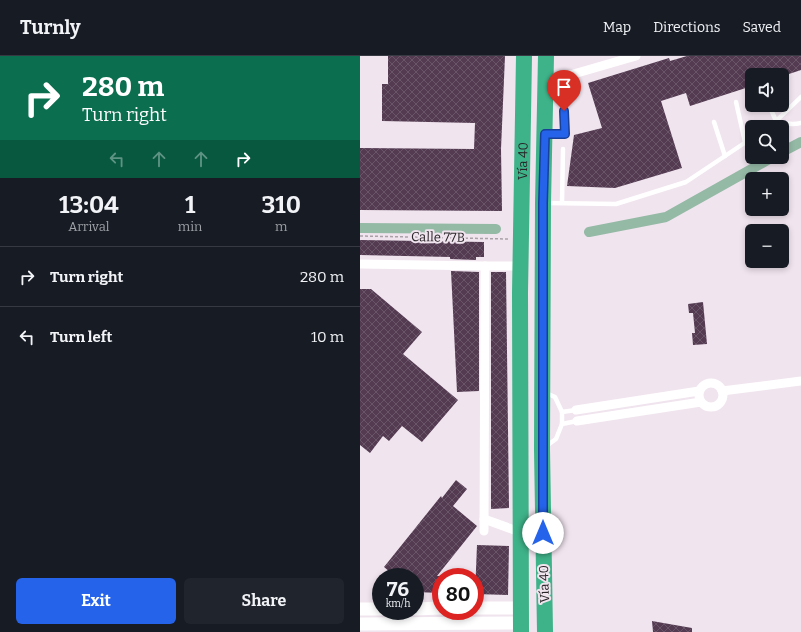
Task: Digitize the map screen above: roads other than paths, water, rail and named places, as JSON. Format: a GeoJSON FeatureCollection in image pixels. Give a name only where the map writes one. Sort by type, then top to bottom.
{"type":"FeatureCollection","features":[{"type":"Feature","properties":{"kind":"highway","name":"Vía 40"},"geometry":{"type":"LineString","coordinates":[[521,621],[515,531],[520,293],[516,266],[524,56]]}},
{"type":"Feature","properties":{"kind":"highway","name":"Vía 40"},"geometry":{"type":"LineString","coordinates":[[545,632],[542,449],[543,203],[546,56]]}},
{"type":"Feature","properties":{"kind":"highway"},"geometry":{"type":"LineString","coordinates":[[520,293],[543,293]]}},
{"type":"Feature","properties":{"kind":"highway"},"geometry":{"type":"LineString","coordinates":[[515,531],[543,533]]}},
{"type":"Feature","properties":{"kind":"main road"},"geometry":{"type":"LineString","coordinates":[[360,609],[372,609]]}},
{"type":"Feature","properties":{"kind":"main road"},"geometry":{"type":"LineString","coordinates":[[484,611],[521,621]]}},
{"type":"Feature","properties":{"kind":"main road"},"geometry":{"type":"LineString","coordinates":[[360,624],[521,621]]}},
{"type":"Feature","properties":{"kind":"street"},"geometry":{"type":"LineString","coordinates":[[546,82],[636,56]]}},
{"type":"Feature","properties":{"kind":"street"},"geometry":{"type":"LineString","coordinates":[[360,264],[516,266]]}},
{"type":"Feature","properties":{"kind":"street"},"geometry":{"type":"LineString","coordinates":[[484,531],[485,266]]}},
{"type":"Feature","properties":{"kind":"street"},"geometry":{"type":"LineString","coordinates":[[722,391],[801,381]]}},
{"type":"Feature","properties":{"kind":"street"},"geometry":{"type":"LineString","coordinates":[[711,383],[718,385],[722,391],[722,398],[720,402],[714,406],[707,406],[699,399],[699,391],[703,385],[711,383]]}},
{"type":"Feature","properties":{"kind":"street"},"geometry":{"type":"LineString","coordinates":[[576,410],[699,391]]}},
{"type":"Feature","properties":{"kind":"street"},"geometry":{"type":"LineString","coordinates":[[577,420],[701,402]]}},
{"type":"Feature","properties":{"kind":"street"},"geometry":{"type":"LineString","coordinates":[[484,519],[515,531]]}},
{"type":"Feature","properties":{"kind":"lane"},"geometry":{"type":"LineString","coordinates":[[777,120],[801,97]]}},
{"type":"Feature","properties":{"kind":"lane"},"geometry":{"type":"LineString","coordinates":[[543,203],[562,202],[616,204],[686,182],[745,142],[736,102]]}},
{"type":"Feature","properties":{"kind":"lane"},"geometry":{"type":"LineString","coordinates":[[714,122],[725,156]]}},
{"type":"Feature","properties":{"kind":"lane"},"geometry":{"type":"LineString","coordinates":[[789,125],[801,123]]}},
{"type":"Feature","properties":{"kind":"lane"},"geometry":{"type":"LineString","coordinates":[[562,202],[563,149]]}},
{"type":"Feature","properties":{"kind":"lane"},"geometry":{"type":"LineString","coordinates":[[542,449],[556,439],[562,424],[562,412],[555,397],[543,392]]}},
{"type":"Feature","properties":{"kind":"lane"},"geometry":{"type":"LineString","coordinates":[[562,412],[576,410]]}},
{"type":"Feature","properties":{"kind":"lane"},"geometry":{"type":"LineString","coordinates":[[562,424],[577,420]]}},
{"type":"Feature","properties":{"kind":"waterway"},"geometry":{"type":"LineString","coordinates":[[789,148],[801,142]]}},
{"type":"Feature","properties":{"kind":"waterway"},"geometry":{"type":"LineString","coordinates":[[589,232],[666,217],[761,164]]}},
{"type":"Feature","properties":{"kind":"waterway"},"geometry":{"type":"LineString","coordinates":[[360,228],[496,229]]}}]}
